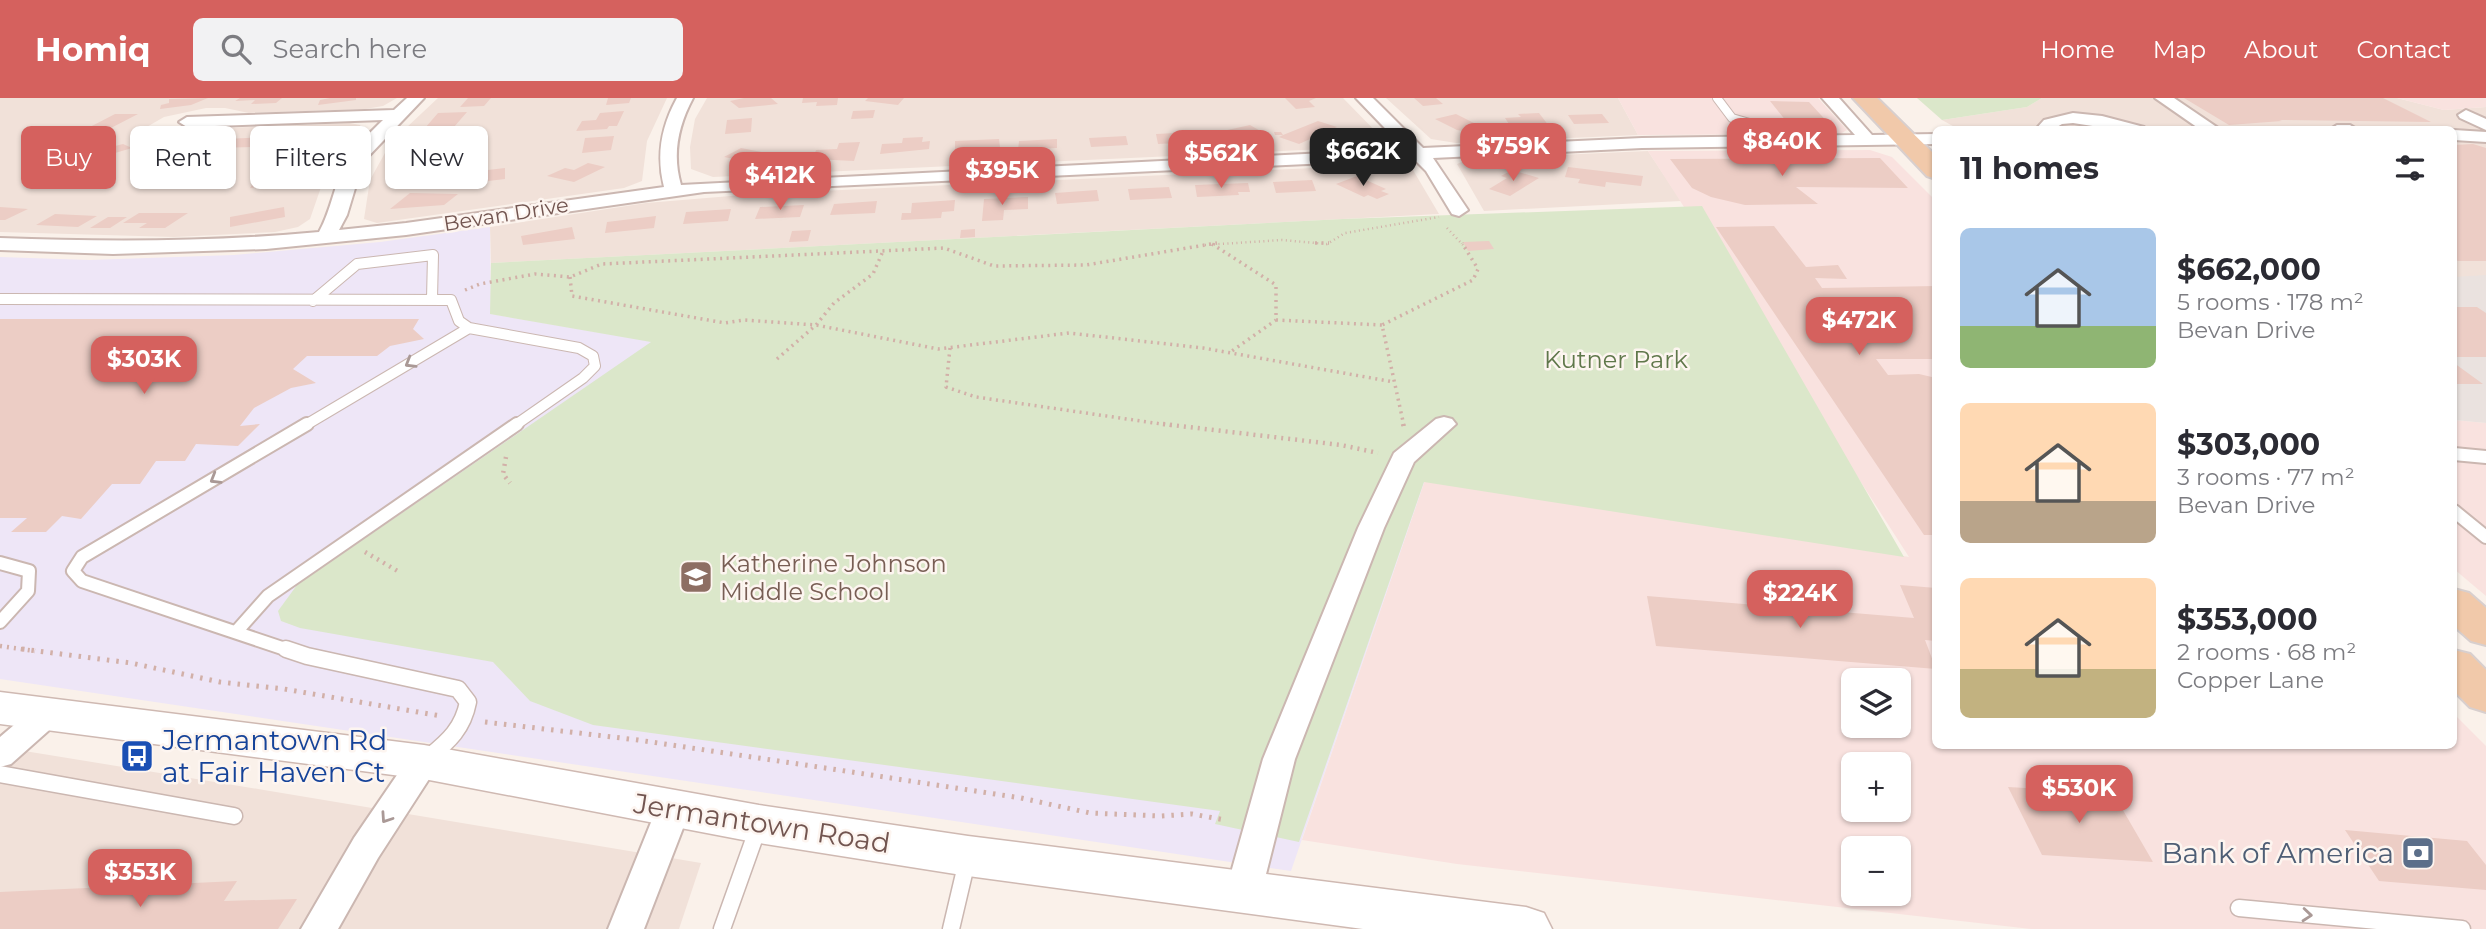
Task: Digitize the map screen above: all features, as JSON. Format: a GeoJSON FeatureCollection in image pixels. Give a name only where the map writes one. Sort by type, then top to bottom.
{"type":"FeatureCollection","features":[{"type":"Feature","properties":{"kind":"main road"},"geometry":{"type":"LineString","coordinates":[[1864,98],[1932,167]]}},
{"type":"Feature","properties":{"kind":"main road"},"geometry":{"type":"LineString","coordinates":[[1916,117],[1932,133]]}},
{"type":"Feature","properties":{"kind":"main road"},"geometry":{"type":"LineString","coordinates":[[2457,606],[2486,631]]}},
{"type":"Feature","properties":{"kind":"main road"},"geometry":{"type":"LineString","coordinates":[[2457,645],[2486,649]]}},
{"type":"Feature","properties":{"kind":"main road"},"geometry":{"type":"LineString","coordinates":[[2457,668],[2486,696]]}},
{"type":"Feature","properties":{"kind":"main road","name":"Jermantown Road"},"geometry":{"type":"LineString","coordinates":[[0,708],[45,716],[424,762],[673,810],[968,856],[1442,924],[1526,929]]}},
{"type":"Feature","properties":{"kind":"street"},"geometry":{"type":"LineString","coordinates":[[326,237],[338,215],[346,180],[355,161],[367,145],[416,98]]}},
{"type":"Feature","properties":{"kind":"street"},"geometry":{"type":"LineString","coordinates":[[673,189],[666,167],[666,151],[672,125],[685,98]]}},
{"type":"Feature","properties":{"kind":"street"},"geometry":{"type":"LineString","coordinates":[[1364,98],[1433,168],[1459,210]]}},
{"type":"Feature","properties":{"kind":"street"},"geometry":{"type":"LineString","coordinates":[[1830,98],[1869,141]]}},
{"type":"Feature","properties":{"kind":"street"},"geometry":{"type":"LineString","coordinates":[[2163,98],[2207,126]]}},
{"type":"Feature","properties":{"kind":"street"},"geometry":{"type":"LineString","coordinates":[[187,122],[398,115]]}},
{"type":"Feature","properties":{"kind":"street"},"geometry":{"type":"LineString","coordinates":[[2466,115],[2486,125]]}},
{"type":"Feature","properties":{"kind":"street"},"geometry":{"type":"LineString","coordinates":[[2044,126],[2054,120],[2069,118],[2106,121],[2124,126]]}},
{"type":"Feature","properties":{"kind":"street"},"geometry":{"type":"LineString","coordinates":[[2457,135],[2486,137]]}},
{"type":"Feature","properties":{"kind":"street","name":"Bevan Drive"},"geometry":{"type":"LineString","coordinates":[[0,244],[113,248],[187,247],[326,237],[406,229],[673,189],[1642,143],[1869,141],[1932,137]]}},
{"type":"Feature","properties":{"kind":"street"},"geometry":{"type":"LineString","coordinates":[[1243,894],[1279,759],[1371,528],[1406,456],[1444,424]]}},
{"type":"Feature","properties":{"kind":"street"},"geometry":{"type":"LineString","coordinates":[[0,755],[45,716]]}},
{"type":"Feature","properties":{"kind":"street"},"geometry":{"type":"LineString","coordinates":[[319,929],[366,848],[424,762]]}},
{"type":"Feature","properties":{"kind":"street"},"geometry":{"type":"LineString","coordinates":[[626,929],[673,810]]}},
{"type":"Feature","properties":{"kind":"lane"},"geometry":{"type":"LineString","coordinates":[[1717,98],[1732,118],[1760,125]]}},
{"type":"Feature","properties":{"kind":"lane"},"geometry":{"type":"LineString","coordinates":[[313,301],[357,264],[433,255],[432,299]]}},
{"type":"Feature","properties":{"kind":"lane"},"geometry":{"type":"LineString","coordinates":[[0,299],[451,300],[459,321],[469,328],[579,348],[593,356],[595,366],[583,379],[268,596],[236,632]]}},
{"type":"Feature","properties":{"kind":"lane"},"geometry":{"type":"LineString","coordinates":[[424,762],[461,729],[466,720],[468,702],[458,689],[307,656],[82,581],[74,571],[82,557],[469,328]]}},
{"type":"Feature","properties":{"kind":"lane"},"geometry":{"type":"LineString","coordinates":[[2457,454],[2486,457]]}},
{"type":"Feature","properties":{"kind":"lane"},"geometry":{"type":"LineString","coordinates":[[2457,513],[2486,537]]}},
{"type":"Feature","properties":{"kind":"lane"},"geometry":{"type":"LineString","coordinates":[[0,563],[29,571],[27,591],[0,622]]}},
{"type":"Feature","properties":{"kind":"lane"},"geometry":{"type":"LineString","coordinates":[[0,774],[234,816]]}},
{"type":"Feature","properties":{"kind":"lane"},"geometry":{"type":"LineString","coordinates":[[722,929],[759,824]]}},
{"type":"Feature","properties":{"kind":"lane"},"geometry":{"type":"LineString","coordinates":[[951,929],[968,856]]}},
{"type":"Feature","properties":{"kind":"lane"},"geometry":{"type":"LineString","coordinates":[[2239,908],[2462,929]]}},
{"type":"Feature","properties":{"kind":"path"},"geometry":{"type":"LineString","coordinates":[[451,300],[480,284],[535,274],[570,277],[602,264],[944,248],[994,266],[1086,265],[1211,244],[1282,240],[1327,244],[1345,233],[1452,216],[1459,210]]}},
{"type":"Feature","properties":{"kind":"path"},"geometry":{"type":"LineString","coordinates":[[1229,353],[1276,320],[1382,325],[1473,280],[1478,269],[1460,238],[1436,218]]}},
{"type":"Feature","properties":{"kind":"path"},"geometry":{"type":"LineString","coordinates":[[1211,244],[1276,285],[1276,320]]}},
{"type":"Feature","properties":{"kind":"path"},"geometry":{"type":"LineString","coordinates":[[777,359],[816,325],[834,303],[873,274],[883,251]]}},
{"type":"Feature","properties":{"kind":"path"},"geometry":{"type":"LineString","coordinates":[[570,277],[572,296],[725,323],[744,320],[816,325],[938,349],[1069,333],[1229,353],[1394,382]]}},
{"type":"Feature","properties":{"kind":"path"},"geometry":{"type":"LineString","coordinates":[[950,348],[946,387],[976,397],[1406,456],[1382,325]]}},
{"type":"Feature","properties":{"kind":"path"},"geometry":{"type":"LineString","coordinates":[[364,546],[359,549],[401,573]]}},
{"type":"Feature","properties":{"kind":"path"},"geometry":{"type":"LineString","coordinates":[[0,646],[131,663],[220,682],[284,689],[466,720],[638,740],[820,767],[1021,798],[1090,813],[1161,816],[1192,814],[1225,820]]}},
{"type":"Feature","properties":{"kind":"shaded area"},"geometry":{"type":"Polygon","coordinates":[[[0,98],[397,98],[383,106],[365,109],[249,113],[225,108],[206,108],[164,117],[148,126],[130,126],[130,189],[236,189],[236,128],[250,127],[250,189],[320,189],[310,219],[298,227],[275,232],[174,237],[0,232],[0,98]]]}},
{"type":"Feature","properties":{"kind":"shaded area"},"geometry":{"type":"Polygon","coordinates":[[[438,98],[667,98],[647,141],[642,181],[624,188],[377,223],[364,219],[371,178],[385,153],[385,189],[488,189],[488,126],[408,126],[438,98]]]}},
{"type":"Feature","properties":{"kind":"shaded area"},"geometry":{"type":"Polygon","coordinates":[[[707,98],[1343,98],[1385,141],[1371,147],[713,177],[691,169],[690,147],[695,119],[707,98]]]}},
{"type":"Feature","properties":{"kind":"shaded area"},"geometry":{"type":"Polygon","coordinates":[[[1386,98],[1618,98],[1638,135],[1456,143],[1431,139],[1386,98]]]}},
{"type":"Feature","properties":{"kind":"shaded area"},"geometry":{"type":"Polygon","coordinates":[[[1618,98],[1818,98],[1847,130],[1840,134],[1638,135],[1618,98]]]}},
{"type":"Feature","properties":{"kind":"shaded area"},"geometry":{"type":"Polygon","coordinates":[[[2042,98],[2397,98],[2444,110],[2486,107],[2486,276],[2457,278],[2457,126],[1953,126],[1942,120],[2027,107],[2042,98]]]}},
{"type":"Feature","properties":{"kind":"shaded area"},"geometry":{"type":"Polygon","coordinates":[[[2397,98],[2486,98],[2486,107],[2444,110],[2397,98]]]}},
{"type":"Feature","properties":{"kind":"shaded area"},"geometry":{"type":"Polygon","coordinates":[[[350,123],[360,126],[276,126],[350,123]]]}},
{"type":"Feature","properties":{"kind":"shaded area"},"geometry":{"type":"Polygon","coordinates":[[[1870,150],[1892,157],[1932,197],[1932,749],[2457,749],[2457,717],[2486,746],[2486,929],[2031,929],[1457,864],[1302,840],[1427,474],[1909,557],[1648,151],[1870,150]]]}},
{"type":"Feature","properties":{"kind":"shaded area"},"geometry":{"type":"Polygon","coordinates":[[[1648,151],[1681,201],[1484,211],[1457,164],[1469,159],[1648,151]]]}},
{"type":"Feature","properties":{"kind":"shaded area"},"geometry":{"type":"Polygon","coordinates":[[[1401,164],[1413,170],[1439,214],[491,263],[490,227],[646,203],[755,194],[1401,164]]]}},
{"type":"Feature","properties":{"kind":"shaded area","name":"Katherine Johnson Middle School"},"geometry":{"type":"Polygon","coordinates":[[[490,227],[491,314],[1427,474],[1291,871],[0,679],[0,257],[90,260],[234,255],[380,242],[490,227]]]}},
{"type":"Feature","properties":{"kind":"shaded area"},"geometry":{"type":"Polygon","coordinates":[[[2486,275],[2486,423],[2457,420],[2457,277],[2486,275]]]}},
{"type":"Feature","properties":{"kind":"shaded area"},"geometry":{"type":"Polygon","coordinates":[[[2457,420],[2486,423],[2486,596],[2457,572],[2457,420]]]}},
{"type":"Feature","properties":{"kind":"shaded area"},"geometry":{"type":"Polygon","coordinates":[[[0,747],[701,863],[679,929],[0,929],[0,747]]]}},
{"type":"Feature","properties":{"kind":"green space"},"geometry":{"type":"Polygon","coordinates":[[[1917,98],[2042,98],[2027,107],[1942,120],[1917,98]]]}},
{"type":"Feature","properties":{"kind":"green space","name":"Kutner Park"},"geometry":{"type":"Polygon","coordinates":[[[1702,206],[1904,557],[1424,482],[1299,842],[1215,824],[1220,811],[593,725],[530,701],[493,662],[300,628],[281,621],[278,611],[297,585],[651,342],[490,314],[491,263],[1343,219],[1702,206]]]}},
{"type":"Feature","properties":{"kind":"building"},"geometry":{"type":"Polygon","coordinates":[[[208,98],[191,105],[160,109],[161,105],[169,103],[169,99],[208,98]]]}},
{"type":"Feature","properties":{"kind":"building"},"geometry":{"type":"Polygon","coordinates":[[[240,98],[282,98],[276,103],[251,104],[255,100],[235,101],[240,98]]]}},
{"type":"Feature","properties":{"kind":"building"},"geometry":{"type":"Polygon","coordinates":[[[468,98],[491,98],[484,106],[460,107],[468,98]]]}},
{"type":"Feature","properties":{"kind":"building"},"geometry":{"type":"Polygon","coordinates":[[[608,98],[631,98],[629,103],[606,105],[608,98]]]}},
{"type":"Feature","properties":{"kind":"building"},"geometry":{"type":"Polygon","coordinates":[[[771,98],[778,104],[739,108],[730,101],[771,98]]]}},
{"type":"Feature","properties":{"kind":"building"},"geometry":{"type":"Polygon","coordinates":[[[803,98],[838,98],[837,105],[816,106],[817,102],[802,103],[803,98]]]}},
{"type":"Feature","properties":{"kind":"building"},"geometry":{"type":"Polygon","coordinates":[[[868,98],[904,98],[898,105],[865,101],[868,98]]]}},
{"type":"Feature","properties":{"kind":"building"},"geometry":{"type":"Polygon","coordinates":[[[1285,98],[1316,98],[1309,101],[1315,107],[1296,109],[1285,98]]]}},
{"type":"Feature","properties":{"kind":"building"},"geometry":{"type":"Polygon","coordinates":[[[1414,98],[1436,98],[1443,104],[1423,106],[1414,98]]]}},
{"type":"Feature","properties":{"kind":"building"},"geometry":{"type":"Polygon","coordinates":[[[2184,98],[2383,98],[2431,122],[2279,120],[2282,121],[2229,125],[2184,98]]]}},
{"type":"Feature","properties":{"kind":"building"},"geometry":{"type":"Polygon","coordinates":[[[320,100],[356,100],[318,105],[320,100]]]}},
{"type":"Feature","properties":{"kind":"building"},"geometry":{"type":"Polygon","coordinates":[[[1770,101],[1809,102],[1832,127],[1791,127],[1770,101]]]}},
{"type":"Feature","properties":{"kind":"building"},"geometry":{"type":"Polygon","coordinates":[[[875,110],[873,118],[851,119],[853,111],[875,110]]]}},
{"type":"Feature","properties":{"kind":"building"},"geometry":{"type":"Polygon","coordinates":[[[624,111],[617,126],[576,131],[582,121],[596,120],[600,113],[624,111]]]}},
{"type":"Feature","properties":{"kind":"building"},"geometry":{"type":"Polygon","coordinates":[[[467,112],[455,126],[427,126],[438,113],[467,112]]]}},
{"type":"Feature","properties":{"kind":"building"},"geometry":{"type":"Polygon","coordinates":[[[1539,113],[1549,126],[1511,127],[1505,118],[1521,117],[1518,114],[1539,113]]]}},
{"type":"Feature","properties":{"kind":"building"},"geometry":{"type":"Polygon","coordinates":[[[115,114],[138,114],[115,126],[92,126],[115,114]]]}},
{"type":"Feature","properties":{"kind":"building"},"geometry":{"type":"Polygon","coordinates":[[[1456,114],[1478,125],[1474,126],[1480,129],[1467,132],[1457,130],[1435,119],[1456,114]]]}},
{"type":"Feature","properties":{"kind":"building"},"geometry":{"type":"Polygon","coordinates":[[[1602,114],[1609,123],[1574,124],[1568,115],[1602,114]]]}},
{"type":"Feature","properties":{"kind":"building"},"geometry":{"type":"Polygon","coordinates":[[[752,118],[751,132],[725,134],[727,120],[752,118]]]}},
{"type":"Feature","properties":{"kind":"building"},"geometry":{"type":"Polygon","coordinates":[[[1318,121],[1337,127],[1299,144],[1279,137],[1318,121]]]}},
{"type":"Feature","properties":{"kind":"building"},"geometry":{"type":"Polygon","coordinates":[[[1250,125],[1264,133],[1218,144],[1205,135],[1250,125]]]}},
{"type":"Feature","properties":{"kind":"building"},"geometry":{"type":"Polygon","coordinates":[[[1195,132],[1198,142],[1158,144],[1156,134],[1195,132]]]}},
{"type":"Feature","properties":{"kind":"building"},"geometry":{"type":"Polygon","coordinates":[[[614,136],[611,150],[582,153],[585,138],[614,136]]]}},
{"type":"Feature","properties":{"kind":"building"},"geometry":{"type":"Polygon","coordinates":[[[1126,136],[1128,145],[1091,147],[1089,138],[1126,136]]]}},
{"type":"Feature","properties":{"kind":"building"},"geometry":{"type":"Polygon","coordinates":[[[923,137],[922,142],[930,141],[929,149],[880,154],[882,144],[902,143],[903,138],[923,137]]]}},
{"type":"Feature","properties":{"kind":"building"},"geometry":{"type":"Polygon","coordinates":[[[236,138],[250,138],[250,147],[236,147],[236,138]]]}},
{"type":"Feature","properties":{"kind":"building"},"geometry":{"type":"Polygon","coordinates":[[[999,139],[1000,147],[955,150],[955,141],[999,139]]]}},
{"type":"Feature","properties":{"kind":"building"},"geometry":{"type":"Polygon","coordinates":[[[1057,139],[1057,148],[1018,150],[1019,141],[1057,139]]]}},
{"type":"Feature","properties":{"kind":"building"},"geometry":{"type":"Polygon","coordinates":[[[860,142],[854,161],[813,159],[816,150],[837,149],[839,143],[860,142]]]}},
{"type":"Feature","properties":{"kind":"building"},"geometry":{"type":"Polygon","coordinates":[[[123,144],[130,149],[116,153],[116,146],[123,144]]]}},
{"type":"Feature","properties":{"kind":"building"},"geometry":{"type":"Polygon","coordinates":[[[2473,144],[2486,148],[2486,261],[2457,260],[2457,145],[2473,144]]]}},
{"type":"Feature","properties":{"kind":"building"},"geometry":{"type":"Polygon","coordinates":[[[741,148],[772,154],[755,163],[724,157],[741,148]]]}},
{"type":"Feature","properties":{"kind":"building"},"geometry":{"type":"Polygon","coordinates":[[[1880,158],[1908,188],[1796,187],[1818,204],[1745,205],[1711,197],[1692,188],[1670,159],[1880,158]]]}},
{"type":"Feature","properties":{"kind":"building"},"geometry":{"type":"Polygon","coordinates":[[[588,163],[605,167],[574,182],[547,176],[565,168],[574,170],[588,163]]]}},
{"type":"Feature","properties":{"kind":"building"},"geometry":{"type":"Polygon","coordinates":[[[1568,167],[1643,176],[1641,186],[1606,182],[1605,187],[1578,183],[1580,179],[1565,177],[1568,167]]]}},
{"type":"Feature","properties":{"kind":"building"},"geometry":{"type":"Polygon","coordinates":[[[505,168],[505,179],[488,181],[488,170],[505,168]]]}},
{"type":"Feature","properties":{"kind":"building"},"geometry":{"type":"Polygon","coordinates":[[[1512,170],[1539,178],[1510,196],[1489,189],[1507,178],[1501,176],[1512,170]]]}},
{"type":"Feature","properties":{"kind":"building"},"geometry":{"type":"Polygon","coordinates":[[[1357,176],[1386,189],[1381,191],[1389,194],[1377,199],[1368,195],[1364,197],[1336,184],[1357,176]]]}},
{"type":"Feature","properties":{"kind":"building"},"geometry":{"type":"Polygon","coordinates":[[[1312,180],[1316,191],[1276,193],[1273,182],[1312,180]]]}},
{"type":"Feature","properties":{"kind":"building"},"geometry":{"type":"Polygon","coordinates":[[[1248,183],[1250,192],[1197,197],[1195,185],[1248,183]]]}},
{"type":"Feature","properties":{"kind":"building"},"geometry":{"type":"Polygon","coordinates":[[[1169,187],[1172,198],[1130,200],[1128,189],[1169,187]]]}},
{"type":"Feature","properties":{"kind":"building"},"geometry":{"type":"Polygon","coordinates":[[[1097,190],[1099,201],[1057,204],[1055,193],[1097,190]]]}},
{"type":"Feature","properties":{"kind":"building"},"geometry":{"type":"Polygon","coordinates":[[[410,193],[458,194],[444,205],[390,209],[410,193]]]}},
{"type":"Feature","properties":{"kind":"building"},"geometry":{"type":"Polygon","coordinates":[[[1028,197],[1028,209],[1004,210],[1003,220],[982,221],[984,199],[1028,197]]]}},
{"type":"Feature","properties":{"kind":"building"},"geometry":{"type":"Polygon","coordinates":[[[955,200],[954,211],[942,212],[941,218],[901,220],[902,213],[911,213],[912,203],[955,200]]]}},
{"type":"Feature","properties":{"kind":"building"},"geometry":{"type":"Polygon","coordinates":[[[877,201],[875,213],[830,215],[834,204],[877,201]]]}},
{"type":"Feature","properties":{"kind":"building"},"geometry":{"type":"Polygon","coordinates":[[[804,205],[800,217],[755,219],[760,207],[804,205]]]}},
{"type":"Feature","properties":{"kind":"building"},"geometry":{"type":"Polygon","coordinates":[[[0,207],[28,209],[0,220],[0,207]]]}},
{"type":"Feature","properties":{"kind":"building"},"geometry":{"type":"Polygon","coordinates":[[[284,207],[285,217],[230,227],[230,217],[284,207]]]}},
{"type":"Feature","properties":{"kind":"building"},"geometry":{"type":"Polygon","coordinates":[[[731,209],[728,221],[683,224],[686,212],[731,209]]]}},
{"type":"Feature","properties":{"kind":"building"},"geometry":{"type":"Polygon","coordinates":[[[139,213],[188,213],[165,228],[139,228],[147,223],[123,223],[139,213]]]}},
{"type":"Feature","properties":{"kind":"building"},"geometry":{"type":"Polygon","coordinates":[[[55,214],[97,216],[78,227],[36,225],[55,214]]]}},
{"type":"Feature","properties":{"kind":"building"},"geometry":{"type":"Polygon","coordinates":[[[656,216],[654,228],[605,233],[607,222],[656,216]]]}},
{"type":"Feature","properties":{"kind":"building"},"geometry":{"type":"Polygon","coordinates":[[[108,217],[127,217],[110,228],[90,228],[108,217]]]}},
{"type":"Feature","properties":{"kind":"building"},"geometry":{"type":"Polygon","coordinates":[[[1774,226],[1806,267],[1838,265],[1847,279],[1815,278],[1822,288],[1932,286],[1932,359],[1876,359],[1888,375],[1919,374],[1932,377],[1932,535],[1924,535],[1716,227],[1774,226]]]}},
{"type":"Feature","properties":{"kind":"building"},"geometry":{"type":"Polygon","coordinates":[[[572,227],[575,239],[523,245],[521,236],[572,227]]]}},
{"type":"Feature","properties":{"kind":"building"},"geometry":{"type":"Polygon","coordinates":[[[975,229],[975,237],[960,238],[961,230],[975,229]]]}},
{"type":"Feature","properties":{"kind":"building"},"geometry":{"type":"Polygon","coordinates":[[[811,230],[808,241],[789,242],[792,231],[811,230]]]}},
{"type":"Feature","properties":{"kind":"building"},"geometry":{"type":"Polygon","coordinates":[[[1489,241],[1494,249],[1468,251],[1463,242],[1489,241]]]}},
{"type":"Feature","properties":{"kind":"building"},"geometry":{"type":"Polygon","coordinates":[[[2457,307],[2477,307],[2486,313],[2486,357],[2457,357],[2457,307]]]}},
{"type":"Feature","properties":{"kind":"building"},"geometry":{"type":"Polygon","coordinates":[[[0,319],[419,319],[413,329],[424,339],[390,346],[377,356],[307,356],[293,369],[316,383],[291,388],[254,408],[240,426],[260,424],[238,446],[196,444],[185,461],[156,461],[140,484],[112,484],[81,519],[62,516],[46,532],[11,532],[27,518],[0,518],[0,319]]]}},
{"type":"Feature","properties":{"kind":"building"},"geometry":{"type":"Polygon","coordinates":[[[2457,365],[2483,384],[2457,384],[2457,365]]]}},
{"type":"Feature","properties":{"kind":"building"},"geometry":{"type":"Polygon","coordinates":[[[1900,585],[1932,588],[1932,641],[1925,640],[1932,658],[1932,669],[1656,646],[1647,596],[1914,618],[1900,585]]]}},
{"type":"Feature","properties":{"kind":"building"},"geometry":{"type":"Polygon","coordinates":[[[2008,787],[2113,793],[2153,862],[2042,855],[2008,787]]]}},
{"type":"Feature","properties":{"kind":"building","name":"Bank of America"},"geometry":{"type":"Polygon","coordinates":[[[2345,830],[2467,841],[2486,865],[2486,890],[2379,881],[2345,830]]]}},
{"type":"Feature","properties":{"kind":"building"},"geometry":{"type":"Polygon","coordinates":[[[237,881],[224,901],[297,899],[278,929],[0,929],[0,892],[237,881]]]}},
{"type":"Feature","properties":{"kind":"place","name":"Katherine Johnson Middle School"},"geometry":{"type":"Point","coordinates":[696,577]}},
{"type":"Feature","properties":{"kind":"place","name":"Jermantown Rd at Fair Haven Ct"},"geometry":{"type":"Point","coordinates":[137,756]}},
{"type":"Feature","properties":{"kind":"place","name":"Bank of America"},"geometry":{"type":"Point","coordinates":[2418,853]}}]}
